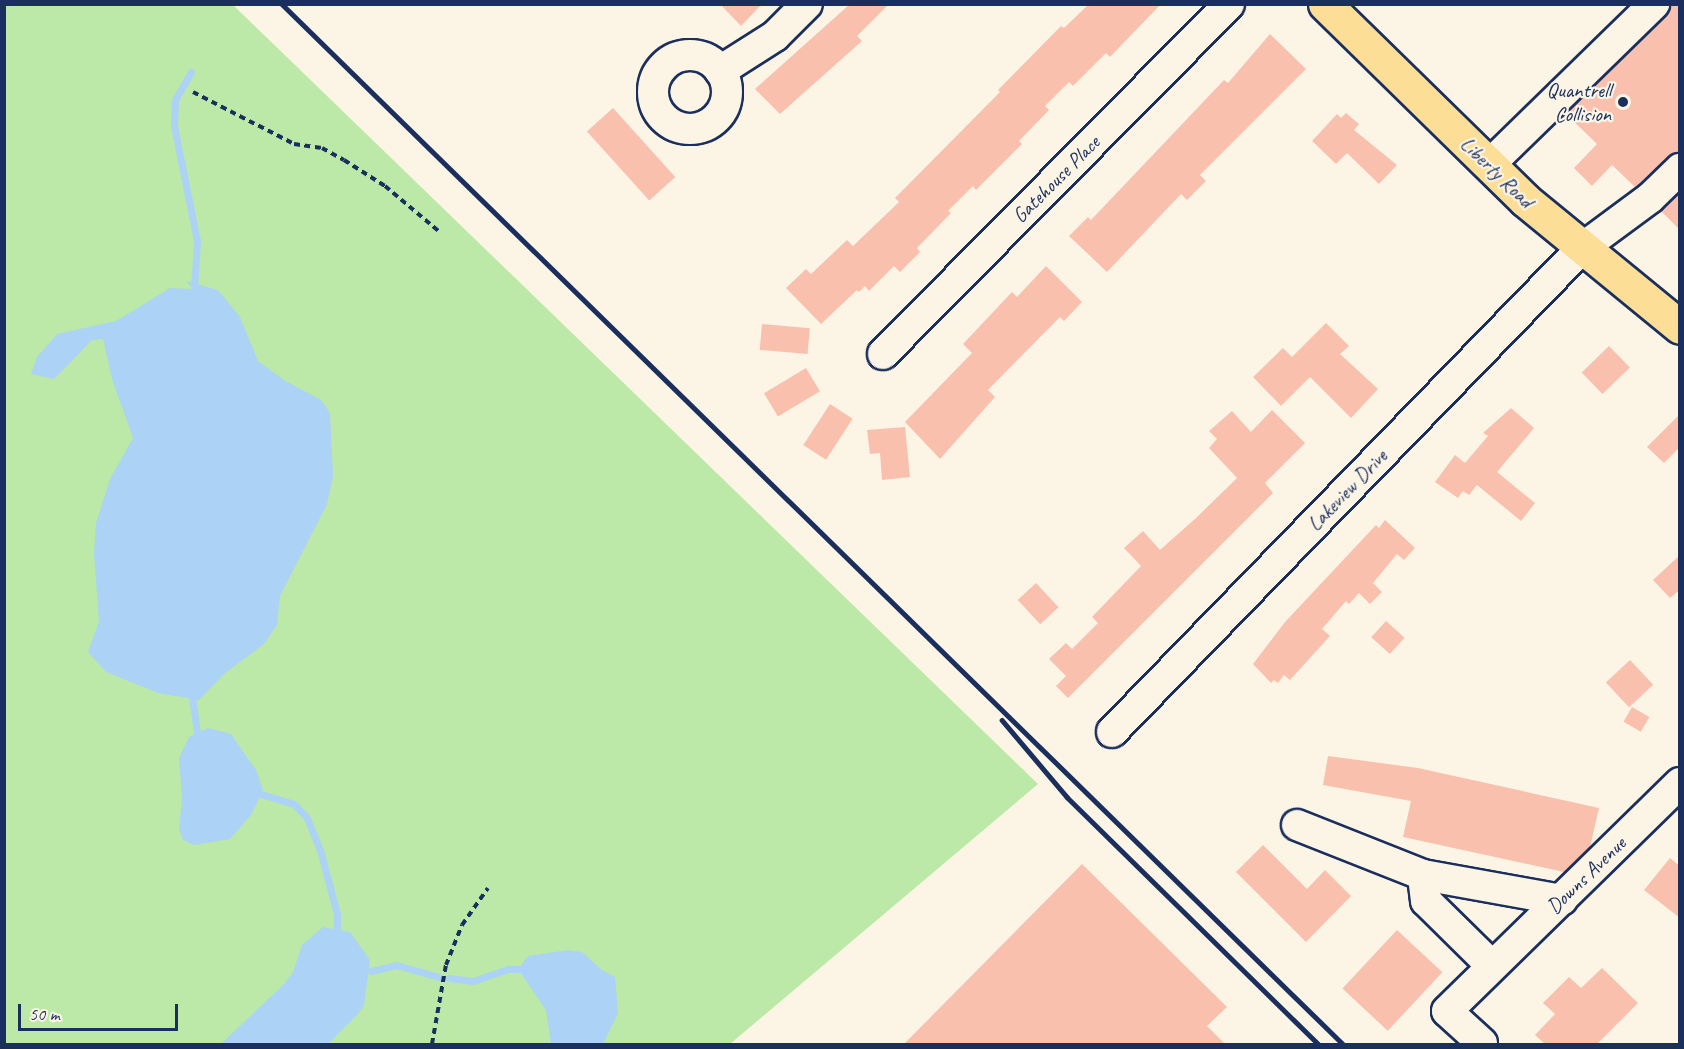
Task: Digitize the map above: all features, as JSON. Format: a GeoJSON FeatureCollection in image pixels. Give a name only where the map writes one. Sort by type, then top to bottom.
{"type":"FeatureCollection","features":[{"type":"Feature","properties":{"kind":"main road","name":"Liberty Road"},"geometry":{"type":"LineString","coordinates":[[1325,4],[1489,165],[1581,249],[1680,327]]}},
{"type":"Feature","properties":{"kind":"street"},"geometry":{"type":"LineString","coordinates":[[720,71],[775,36],[807,4]]}},
{"type":"Feature","properties":{"kind":"street","name":"Gatehouse Place"},"geometry":{"type":"LineString","coordinates":[[883,354],[1229,4]]}},
{"type":"Feature","properties":{"kind":"street"},"geometry":{"type":"LineString","coordinates":[[1489,165],[1654,4]]}},
{"type":"Feature","properties":{"kind":"street","name":"Lakeview Drive"},"geometry":{"type":"LineString","coordinates":[[1112,732],[1581,249],[1650,198],[1680,169]]}},
{"type":"Feature","properties":{"kind":"street","name":"Downs Avenue"},"geometry":{"type":"LineString","coordinates":[[1482,1043],[1447,1011],[1491,965],[1562,900],[1680,783]]}},
{"type":"Feature","properties":{"kind":"street"},"geometry":{"type":"LineString","coordinates":[[1297,825],[1424,874],[1562,900]]}},
{"type":"Feature","properties":{"kind":"street"},"geometry":{"type":"LineString","coordinates":[[1424,874],[1426,901],[1491,965]]}},
{"type":"Feature","properties":{"kind":"path"},"geometry":{"type":"LineString","coordinates":[[193,92],[294,144],[322,148],[344,159],[385,186],[441,233]]}},
{"type":"Feature","properties":{"kind":"path"},"geometry":{"type":"LineString","coordinates":[[432,1044],[446,965],[462,926],[488,888]]}},
{"type":"Feature","properties":{"kind":"green space"},"geometry":{"type":"Polygon","coordinates":[[[5,5],[233,5],[1038,784],[730,1044],[5,1044],[5,5]]]}},
{"type":"Feature","properties":{"kind":"water"},"geometry":{"type":"Polygon","coordinates":[[[186,281],[218,290],[240,317],[258,361],[284,380],[321,400],[330,413],[333,476],[327,504],[280,596],[277,625],[264,644],[224,674],[199,700],[158,693],[106,672],[88,652],[99,621],[94,554],[96,523],[110,479],[133,438],[112,379],[103,339],[92,340],[54,379],[31,374],[37,357],[57,334],[116,321],[170,288],[193,289],[186,281]]]}},
{"type":"Feature","properties":{"kind":"water"},"geometry":{"type":"Polygon","coordinates":[[[208,728],[231,734],[256,770],[263,790],[251,815],[230,839],[194,845],[183,840],[179,830],[182,798],[179,758],[189,737],[208,728]]]}},
{"type":"Feature","properties":{"kind":"water"},"geometry":{"type":"Polygon","coordinates":[[[323,927],[350,932],[370,960],[364,1006],[356,1016],[328,1044],[221,1044],[284,984],[293,972],[302,945],[323,927]]]}},
{"type":"Feature","properties":{"kind":"water"},"geometry":{"type":"Polygon","coordinates":[[[568,950],[582,952],[602,970],[615,977],[618,1013],[603,1044],[551,1044],[546,1010],[522,975],[521,965],[528,956],[568,950]]]}},
{"type":"Feature","properties":{"kind":"building"},"geometry":{"type":"Polygon","coordinates":[[[720,4],[762,4],[741,26],[720,4]]]}},
{"type":"Feature","properties":{"kind":"building"},"geometry":{"type":"Polygon","coordinates":[[[850,4],[889,4],[857,36],[862,41],[780,114],[755,89],[850,4]]]}},
{"type":"Feature","properties":{"kind":"building"},"geometry":{"type":"Polygon","coordinates":[[[1089,4],[1161,4],[1110,57],[1106,53],[1073,86],[1069,82],[1045,106],[1049,110],[1019,141],[1022,144],[976,190],[973,186],[948,211],[951,213],[917,248],[920,252],[900,272],[894,266],[869,291],[865,286],[859,292],[857,290],[821,324],[786,288],[806,269],[811,274],[847,240],[853,246],[899,202],[895,198],[1000,92],[998,90],[1061,26],[1064,28],[1089,4]]]}},
{"type":"Feature","properties":{"kind":"building","name":"Quantrell Collision"},"geometry":{"type":"Polygon","coordinates":[[[1673,4],[1680,4],[1680,152],[1668,157],[1635,187],[1612,165],[1592,186],[1574,168],[1597,144],[1566,114],[1666,16],[1673,4]]]}},
{"type":"Feature","properties":{"kind":"building"},"geometry":{"type":"Polygon","coordinates":[[[1270,34],[1306,69],[1200,175],[1206,181],[1187,200],[1181,194],[1107,272],[1069,236],[1088,217],[1091,220],[1224,80],[1228,83],[1270,34]]]}},
{"type":"Feature","properties":{"kind":"building"},"geometry":{"type":"Polygon","coordinates":[[[613,108],[675,177],[649,201],[587,131],[613,108]]]}},
{"type":"Feature","properties":{"kind":"building"},"geometry":{"type":"Polygon","coordinates":[[[1346,113],[1359,124],[1354,130],[1397,165],[1379,184],[1347,153],[1336,164],[1312,141],[1337,114],[1341,118],[1346,113]]]}},
{"type":"Feature","properties":{"kind":"building"},"geometry":{"type":"Polygon","coordinates":[[[1680,193],[1680,230],[1661,211],[1680,193]]]}},
{"type":"Feature","properties":{"kind":"building"},"geometry":{"type":"Polygon","coordinates":[[[1046,266],[1082,302],[1064,321],[1060,317],[988,390],[995,397],[940,459],[905,422],[972,353],[963,344],[1012,292],[1017,297],[1046,266]]]}},
{"type":"Feature","properties":{"kind":"building"},"geometry":{"type":"Polygon","coordinates":[[[1326,323],[1349,346],[1340,354],[1378,389],[1351,418],[1310,377],[1281,406],[1253,377],[1283,348],[1292,357],[1326,323]]]}},
{"type":"Feature","properties":{"kind":"building"},"geometry":{"type":"Polygon","coordinates":[[[762,324],[810,328],[808,354],[760,350],[762,324]]]}},
{"type":"Feature","properties":{"kind":"building"},"geometry":{"type":"Polygon","coordinates":[[[1609,346],[1630,368],[1603,394],[1582,372],[1609,346]]]}},
{"type":"Feature","properties":{"kind":"building"},"geometry":{"type":"Polygon","coordinates":[[[806,368],[820,391],[778,416],[764,393],[806,368]]]}},
{"type":"Feature","properties":{"kind":"building"},"geometry":{"type":"Polygon","coordinates":[[[830,404],[853,419],[826,460],[803,445],[830,404]]]}},
{"type":"Feature","properties":{"kind":"building"},"geometry":{"type":"Polygon","coordinates":[[[1511,408],[1534,428],[1497,472],[1535,503],[1521,521],[1477,485],[1469,495],[1463,491],[1458,498],[1435,482],[1455,455],[1465,463],[1488,436],[1483,433],[1511,408]]]}},
{"type":"Feature","properties":{"kind":"building"},"geometry":{"type":"Polygon","coordinates":[[[1272,410],[1305,443],[1265,483],[1273,493],[1068,698],[1056,686],[1066,676],[1049,659],[1066,643],[1072,649],[1098,623],[1092,617],[1141,566],[1124,548],[1143,531],[1160,550],[1237,478],[1209,448],[1217,439],[1209,431],[1232,411],[1251,432],[1272,410]]]}},
{"type":"Feature","properties":{"kind":"building"},"geometry":{"type":"Polygon","coordinates":[[[1680,414],[1680,447],[1664,463],[1647,447],[1680,414]]]}},
{"type":"Feature","properties":{"kind":"building"},"geometry":{"type":"Polygon","coordinates":[[[905,427],[910,477],[882,480],[880,453],[870,454],[867,430],[905,427]]]}},
{"type":"Feature","properties":{"kind":"building"},"geometry":{"type":"Polygon","coordinates":[[[1385,520],[1415,548],[1404,560],[1397,554],[1373,583],[1382,592],[1370,604],[1359,593],[1349,604],[1346,601],[1322,629],[1330,636],[1290,680],[1284,675],[1278,683],[1274,680],[1271,683],[1253,664],[1285,622],[1376,525],[1379,528],[1385,520]]]}},
{"type":"Feature","properties":{"kind":"building"},"geometry":{"type":"Polygon","coordinates":[[[1680,555],[1680,590],[1670,598],[1653,580],[1680,555]]]}},
{"type":"Feature","properties":{"kind":"building"},"geometry":{"type":"Polygon","coordinates":[[[1036,583],[1059,607],[1040,624],[1018,600],[1036,583]]]}},
{"type":"Feature","properties":{"kind":"building"},"geometry":{"type":"Polygon","coordinates":[[[1386,621],[1405,638],[1390,654],[1371,637],[1386,621]]]}},
{"type":"Feature","properties":{"kind":"building"},"geometry":{"type":"Polygon","coordinates":[[[1630,660],[1653,685],[1629,707],[1606,683],[1630,660]]]}},
{"type":"Feature","properties":{"kind":"building"},"geometry":{"type":"Polygon","coordinates":[[[1632,707],[1649,717],[1641,732],[1624,722],[1632,707]]]}},
{"type":"Feature","properties":{"kind":"building"},"geometry":{"type":"Polygon","coordinates":[[[1328,756],[1418,768],[1599,808],[1590,847],[1564,872],[1403,837],[1411,801],[1323,785],[1328,756]]]}},
{"type":"Feature","properties":{"kind":"building"},"geometry":{"type":"Polygon","coordinates":[[[1263,845],[1307,889],[1325,870],[1351,896],[1306,942],[1236,872],[1263,845]]]}},
{"type":"Feature","properties":{"kind":"building"},"geometry":{"type":"Polygon","coordinates":[[[1670,858],[1680,866],[1680,918],[1644,890],[1670,858]]]}},
{"type":"Feature","properties":{"kind":"building"},"geometry":{"type":"Polygon","coordinates":[[[1082,864],[1227,1007],[1207,1026],[1225,1044],[904,1044],[1082,864]]]}},
{"type":"Feature","properties":{"kind":"building"},"geometry":{"type":"Polygon","coordinates":[[[1397,930],[1442,972],[1388,1031],[1342,989],[1397,930]]]}},
{"type":"Feature","properties":{"kind":"building"},"geometry":{"type":"Polygon","coordinates":[[[1602,968],[1638,1003],[1597,1044],[1545,1044],[1535,1035],[1555,1014],[1543,1003],[1569,977],[1581,988],[1602,968]]]}},
{"type":"Feature","properties":{"kind":"waterway"},"geometry":{"type":"LineString","coordinates":[[191,72],[175,100],[174,126],[197,241],[194,289]]}},
{"type":"Feature","properties":{"kind":"waterway"},"geometry":{"type":"LineString","coordinates":[[192,697],[197,733]]}},
{"type":"Feature","properties":{"kind":"waterway"},"geometry":{"type":"LineString","coordinates":[[261,794],[294,804],[307,818],[320,850],[337,914],[337,929]]}},
{"type":"Feature","properties":{"kind":"waterway"},"geometry":{"type":"LineString","coordinates":[[371,971],[396,965],[439,977]]}},
{"type":"Feature","properties":{"kind":"waterway"},"geometry":{"type":"LineString","coordinates":[[449,978],[473,981],[508,969],[521,969]]}},
{"type":"Feature","properties":{"kind":"railway"},"geometry":{"type":"LineString","coordinates":[[282,4],[1343,1044]]}},
{"type":"Feature","properties":{"kind":"railway"},"geometry":{"type":"LineString","coordinates":[[1002,720],[1067,797],[1318,1044]]}},
{"type":"Feature","properties":{"kind":"place","name":"Quantrell Collision"},"geometry":{"type":"Point","coordinates":[1623,102]}}]}
